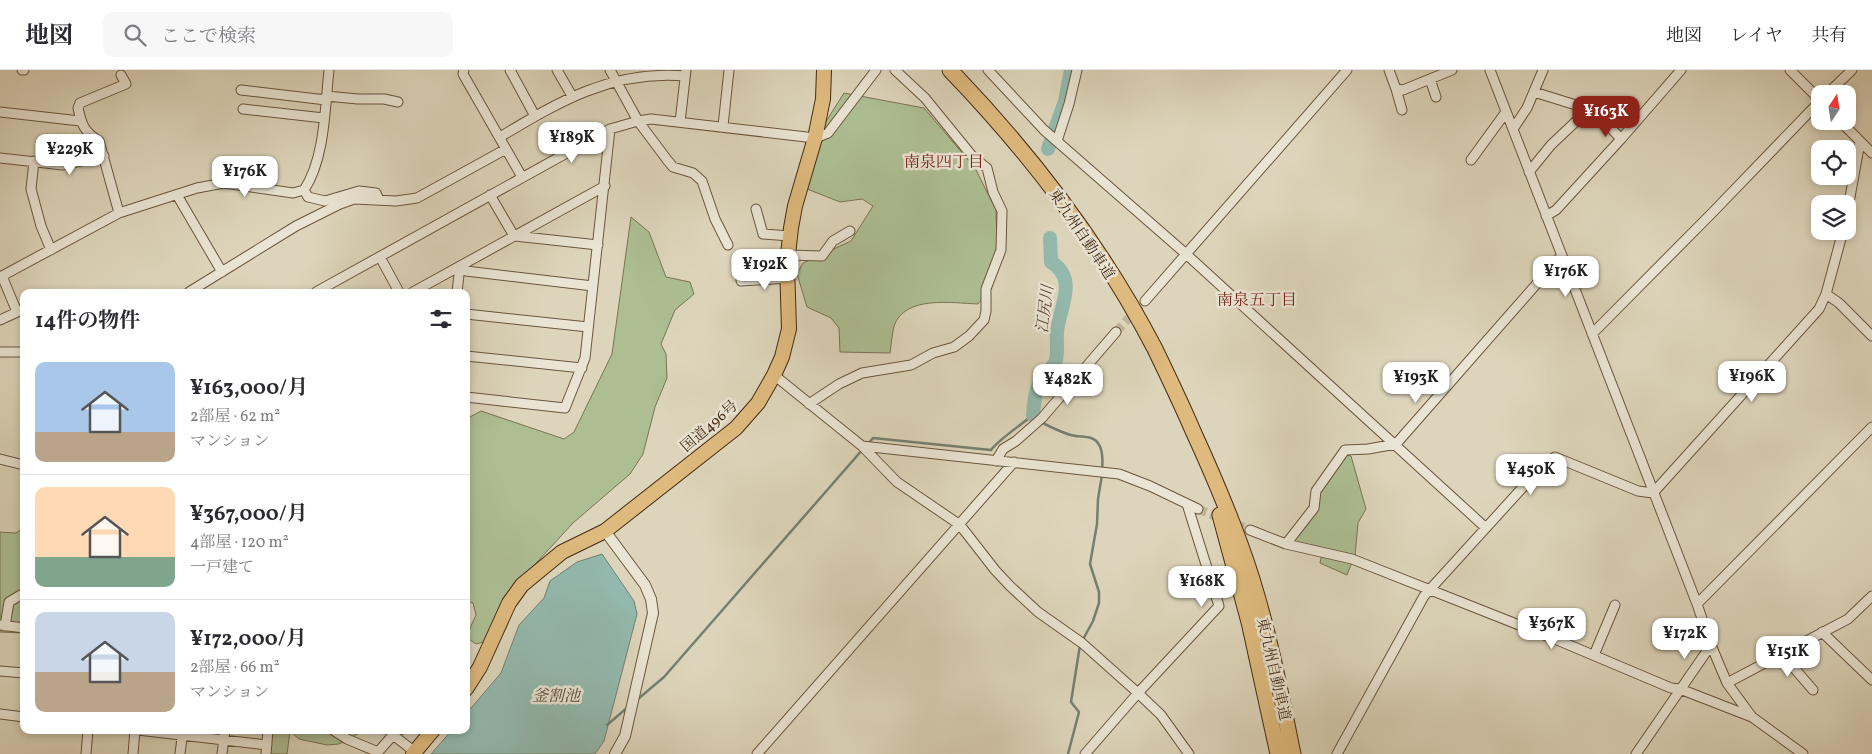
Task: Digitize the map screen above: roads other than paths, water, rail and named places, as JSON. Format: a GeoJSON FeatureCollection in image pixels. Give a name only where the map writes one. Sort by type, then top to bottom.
{"type":"FeatureCollection","features":[{"type":"Feature","properties":{"kind":"highway","name":"国道496号"},"geometry":{"type":"LineString","coordinates":[[470,683],[480,667],[510,603],[522,585],[562,552],[605,531],[736,428],[758,403],[782,357],[789,328],[788,255],[790,236],[795,206],[815,138],[823,99],[824,70]]}},
{"type":"Feature","properties":{"kind":"highway","name":"東九州自動車道"},"geometry":{"type":"LineString","coordinates":[[950,70],[1010,136],[1074,218],[1129,305],[1154,349],[1187,417],[1227,508],[1252,579],[1275,666],[1293,754]]}},
{"type":"Feature","properties":{"kind":"highway","name":"東九州自動車道"},"geometry":{"type":"LineString","coordinates":[[1187,417],[1219,512],[1237,576],[1258,660],[1278,754]]}},
{"type":"Feature","properties":{"kind":"highway"},"geometry":{"type":"LineString","coordinates":[[414,753],[429,734]]}},
{"type":"Feature","properties":{"kind":"street"},"geometry":{"type":"LineString","coordinates":[[20,308],[1,276],[119,213],[197,188],[224,183],[293,193],[304,190],[314,170],[324,118],[329,70]]}},
{"type":"Feature","properties":{"kind":"street"},"geometry":{"type":"LineString","coordinates":[[464,70],[463,74],[522,177]]}},
{"type":"Feature","properties":{"kind":"street"},"geometry":{"type":"LineString","coordinates":[[510,70],[536,116]]}},
{"type":"Feature","properties":{"kind":"street"},"geometry":{"type":"LineString","coordinates":[[557,70],[572,96]]}},
{"type":"Feature","properties":{"kind":"street"},"geometry":{"type":"LineString","coordinates":[[723,126],[729,70]]}},
{"type":"Feature","properties":{"kind":"street"},"geometry":{"type":"LineString","coordinates":[[321,289],[610,129],[651,119],[815,138],[828,133],[876,70]]}},
{"type":"Feature","properties":{"kind":"street"},"geometry":{"type":"LineString","coordinates":[[809,404],[839,384],[862,373],[911,365],[933,353],[954,347],[969,336],[984,320],[986,289],[1001,250],[1002,211],[993,192],[987,168],[973,157],[925,98],[895,70]]}},
{"type":"Feature","properties":{"kind":"street"},"geometry":{"type":"LineString","coordinates":[[988,70],[1044,130],[1186,254],[1486,528]]}},
{"type":"Feature","properties":{"kind":"street"},"geometry":{"type":"LineString","coordinates":[[1057,141],[1069,104],[1077,70]]}},
{"type":"Feature","properties":{"kind":"street"},"geometry":{"type":"LineString","coordinates":[[1144,301],[1347,70]]}},
{"type":"Feature","properties":{"kind":"street"},"geometry":{"type":"LineString","coordinates":[[1389,70],[1402,110]]}},
{"type":"Feature","properties":{"kind":"street"},"geometry":{"type":"LineString","coordinates":[[1396,89],[1404,90],[1452,70]]}},
{"type":"Feature","properties":{"kind":"street"},"geometry":{"type":"LineString","coordinates":[[1490,70],[1726,683],[1752,716],[1803,754]]}},
{"type":"Feature","properties":{"kind":"street"},"geometry":{"type":"LineString","coordinates":[[1513,129],[1527,108],[1543,70]]}},
{"type":"Feature","properties":{"kind":"street"},"geometry":{"type":"LineString","coordinates":[[1546,216],[1556,210],[1621,139],[1680,70]]}},
{"type":"Feature","properties":{"kind":"street"},"geometry":{"type":"LineString","coordinates":[[1790,70],[1811,92]]}},
{"type":"Feature","properties":{"kind":"street"},"geometry":{"type":"LineString","coordinates":[[1836,85],[1852,70]]}},
{"type":"Feature","properties":{"kind":"street"},"geometry":{"type":"LineString","coordinates":[[500,137],[612,74],[686,73],[680,122]]}},
{"type":"Feature","properties":{"kind":"street"},"geometry":{"type":"LineString","coordinates":[[612,74],[638,121],[673,167],[693,173],[702,181],[715,219],[728,245]]}},
{"type":"Feature","properties":{"kind":"street"},"geometry":{"type":"LineString","coordinates":[[119,213],[99,141],[86,133],[80,121],[78,108],[80,103],[126,84],[121,75]]}},
{"type":"Feature","properties":{"kind":"street"},"geometry":{"type":"LineString","coordinates":[[1430,79],[1436,97]]}},
{"type":"Feature","properties":{"kind":"street"},"geometry":{"type":"LineString","coordinates":[[241,90],[326,98],[384,99],[398,102]]}},
{"type":"Feature","properties":{"kind":"street"},"geometry":{"type":"LineString","coordinates":[[1534,92],[1595,111],[1621,139]]}},
{"type":"Feature","properties":{"kind":"street"},"geometry":{"type":"LineString","coordinates":[[282,113],[284,95]]}},
{"type":"Feature","properties":{"kind":"street"},"geometry":{"type":"LineString","coordinates":[[243,109],[324,118]]}},
{"type":"Feature","properties":{"kind":"street"},"geometry":{"type":"LineString","coordinates":[[1529,172],[1551,145],[1589,109]]}},
{"type":"Feature","properties":{"kind":"street"},"geometry":{"type":"LineString","coordinates":[[1592,334],[1811,110]]}},
{"type":"Feature","properties":{"kind":"street"},"geometry":{"type":"LineString","coordinates":[[0,112],[80,121]]}},
{"type":"Feature","properties":{"kind":"street"},"geometry":{"type":"LineString","coordinates":[[1471,160],[1506,112]]}},
{"type":"Feature","properties":{"kind":"street"},"geometry":{"type":"LineString","coordinates":[[470,397],[565,408],[585,358],[610,129]]}},
{"type":"Feature","properties":{"kind":"street"},"geometry":{"type":"LineString","coordinates":[[1849,130],[1872,153]]}},
{"type":"Feature","properties":{"kind":"street"},"geometry":{"type":"LineString","coordinates":[[1850,195],[1860,142]]}},
{"type":"Feature","properties":{"kind":"street"},"geometry":{"type":"LineString","coordinates":[[194,289],[296,226],[340,204],[354,199],[396,201],[417,198],[506,149]]}},
{"type":"Feature","properties":{"kind":"street"},"geometry":{"type":"LineString","coordinates":[[0,158],[63,165],[104,156]]}},
{"type":"Feature","properties":{"kind":"street"},"geometry":{"type":"LineString","coordinates":[[34,161],[31,189],[50,250]]}},
{"type":"Feature","properties":{"kind":"street"},"geometry":{"type":"LineString","coordinates":[[418,289],[605,186]]}},
{"type":"Feature","properties":{"kind":"street"},"geometry":{"type":"LineString","coordinates":[[304,190],[308,197],[325,201],[359,191],[376,194],[379,200]]}},
{"type":"Feature","properties":{"kind":"street"},"geometry":{"type":"LineString","coordinates":[[177,195],[222,272]]}},
{"type":"Feature","properties":{"kind":"street"},"geometry":{"type":"LineString","coordinates":[[490,195],[514,236]]}},
{"type":"Feature","properties":{"kind":"street"},"geometry":{"type":"LineString","coordinates":[[756,209],[763,234],[790,236]]}},
{"type":"Feature","properties":{"kind":"street"},"geometry":{"type":"LineString","coordinates":[[788,255],[822,256],[833,241],[850,231]]}},
{"type":"Feature","properties":{"kind":"street"},"geometry":{"type":"LineString","coordinates":[[514,236],[598,245]]}},
{"type":"Feature","properties":{"kind":"street"},"geometry":{"type":"LineString","coordinates":[[1653,493],[1813,315],[1826,294],[1841,240]]}},
{"type":"Feature","properties":{"kind":"street"},"geometry":{"type":"LineString","coordinates":[[1286,544],[1314,508],[1316,492],[1345,450],[1368,449],[1396,444],[1562,255]]}},
{"type":"Feature","properties":{"kind":"street"},"geometry":{"type":"LineString","coordinates":[[380,257],[397,289]]}},
{"type":"Feature","properties":{"kind":"street"},"geometry":{"type":"LineString","coordinates":[[460,266],[466,271],[593,286]]}},
{"type":"Feature","properties":{"kind":"street"},"geometry":{"type":"LineString","coordinates":[[457,289],[460,266]]}},
{"type":"Feature","properties":{"kind":"street"},"geometry":{"type":"LineString","coordinates":[[741,280],[788,278]]}},
{"type":"Feature","properties":{"kind":"street"},"geometry":{"type":"LineString","coordinates":[[1826,294],[1839,303],[1871,335]]}},
{"type":"Feature","properties":{"kind":"street"},"geometry":{"type":"LineString","coordinates":[[0,320],[20,310]]}},
{"type":"Feature","properties":{"kind":"street"},"geometry":{"type":"LineString","coordinates":[[470,314],[588,327]]}},
{"type":"Feature","properties":{"kind":"street"},"geometry":{"type":"LineString","coordinates":[[996,460],[1003,449],[1016,442],[1042,418],[1116,332]]}},
{"type":"Feature","properties":{"kind":"street"},"geometry":{"type":"LineString","coordinates":[[0,352],[20,352]]}},
{"type":"Feature","properties":{"kind":"street"},"geometry":{"type":"LineString","coordinates":[[470,356],[582,368]]}},
{"type":"Feature","properties":{"kind":"street"},"geometry":{"type":"LineString","coordinates":[[774,375],[862,446],[897,482],[960,525],[1010,586],[1038,612],[1082,643],[1161,715],[1189,754]]}},
{"type":"Feature","properties":{"kind":"street"},"geometry":{"type":"LineString","coordinates":[[1697,604],[1872,427]]}},
{"type":"Feature","properties":{"kind":"street"},"geometry":{"type":"LineString","coordinates":[[862,446],[1119,474],[1150,486],[1198,509]]}},
{"type":"Feature","properties":{"kind":"street"},"geometry":{"type":"LineString","coordinates":[[1337,754],[1424,596],[1534,475],[1555,456],[1638,491],[1653,493]]}},
{"type":"Feature","properties":{"kind":"street"},"geometry":{"type":"LineString","coordinates":[[0,459],[20,464]]}},
{"type":"Feature","properties":{"kind":"street"},"geometry":{"type":"LineString","coordinates":[[756,754],[1014,462]]}},
{"type":"Feature","properties":{"kind":"street"},"geometry":{"type":"LineString","coordinates":[[1085,754],[1219,606],[1187,504]]}},
{"type":"Feature","properties":{"kind":"street"},"geometry":{"type":"LineString","coordinates":[[1250,530],[1286,544],[1352,559],[1671,688],[1680,689],[1752,716]]}},
{"type":"Feature","properties":{"kind":"street"},"geometry":{"type":"LineString","coordinates":[[605,531],[645,585],[651,599],[653,613],[625,736],[615,754]]}},
{"type":"Feature","properties":{"kind":"street"},"geometry":{"type":"LineString","coordinates":[[20,595],[9,602],[2,625],[20,627]]}},
{"type":"Feature","properties":{"kind":"street"},"geometry":{"type":"LineString","coordinates":[[1726,683],[1848,619],[1872,596]]}},
{"type":"Feature","properties":{"kind":"street"},"geometry":{"type":"LineString","coordinates":[[1594,656],[1615,605]]}},
{"type":"Feature","properties":{"kind":"street"},"geometry":{"type":"LineString","coordinates":[[1822,632],[1872,680]]}},
{"type":"Feature","properties":{"kind":"street"},"geometry":{"type":"LineString","coordinates":[[1636,754],[1711,645]]}},
{"type":"Feature","properties":{"kind":"street"},"geometry":{"type":"LineString","coordinates":[[1782,654],[1810,684],[1813,690]]}},
{"type":"Feature","properties":{"kind":"street"},"geometry":{"type":"LineString","coordinates":[[0,671],[20,673]]}},
{"type":"Feature","properties":{"kind":"street"},"geometry":{"type":"LineString","coordinates":[[0,715],[20,717]]}},
{"type":"Feature","properties":{"kind":"street"},"geometry":{"type":"LineString","coordinates":[[86,754],[88,734]]}},
{"type":"Feature","properties":{"kind":"street"},"geometry":{"type":"LineString","coordinates":[[133,754],[136,734]]}},
{"type":"Feature","properties":{"kind":"street"},"geometry":{"type":"LineString","coordinates":[[180,754],[183,734]]}},
{"type":"Feature","properties":{"kind":"street"},"geometry":{"type":"LineString","coordinates":[[189,734],[266,749],[268,734]]}},
{"type":"Feature","properties":{"kind":"street"},"geometry":{"type":"LineString","coordinates":[[222,754],[225,734]]}},
{"type":"Feature","properties":{"kind":"street"},"geometry":{"type":"LineString","coordinates":[[339,734],[378,752],[393,736],[414,753]]}},
{"type":"Feature","properties":{"kind":"water","name":"釜割池"},"geometry":{"type":"Polygon","coordinates":[[[602,554],[634,601],[637,614],[604,741],[595,754],[431,754],[448,734],[470,734],[470,709],[501,673],[519,625],[544,598],[550,581],[577,562],[602,554]]]}},
{"type":"Feature","properties":{"kind":"waterway","name":"江尻川"},"geometry":{"type":"LineString","coordinates":[[1048,149],[1065,101],[1071,70]]}},
{"type":"Feature","properties":{"kind":"waterway","name":"江尻川"},"geometry":{"type":"LineString","coordinates":[[1033,415],[1038,387],[1043,376],[1054,365],[1056,359],[1058,323],[1066,285],[1059,269],[1051,262],[1050,238]]}},
{"type":"Feature","properties":{"kind":"waterway"},"geometry":{"type":"LineString","coordinates":[[867,445],[873,438],[991,450],[1004,437],[1033,415],[1037,419]]}},
{"type":"Feature","properties":{"kind":"waterway"},"geometry":{"type":"LineString","coordinates":[[1042,422],[1068,434],[1089,437],[1095,440],[1100,447],[1102,470]]}},
{"type":"Feature","properties":{"kind":"waterway"},"geometry":{"type":"LineString","coordinates":[[638,699],[664,677],[863,449]]}},
{"type":"Feature","properties":{"kind":"waterway"},"geometry":{"type":"LineString","coordinates":[[1068,754],[1079,712],[1071,702],[1080,645],[1093,621],[1099,603],[1099,592],[1090,564],[1097,524],[1098,499],[1102,475]]}},
{"type":"Feature","properties":{"kind":"waterway"},"geometry":{"type":"LineString","coordinates":[[607,725],[628,707]]}},
{"type":"Feature","properties":{"kind":"tunnel"},"geometry":{"type":"LineString","coordinates":[[1116,332],[1145,301]]}},
{"type":"Feature","properties":{"kind":"tunnel"},"geometry":{"type":"LineString","coordinates":[[1198,509],[1250,530]]}},
{"type":"Feature","properties":{"kind":"district","name":"南泉四丁目"},"geometry":{"type":"Point","coordinates":[944,161]}},
{"type":"Feature","properties":{"kind":"district","name":"南泉五丁目"},"geometry":{"type":"Point","coordinates":[1257,299]}}]}
